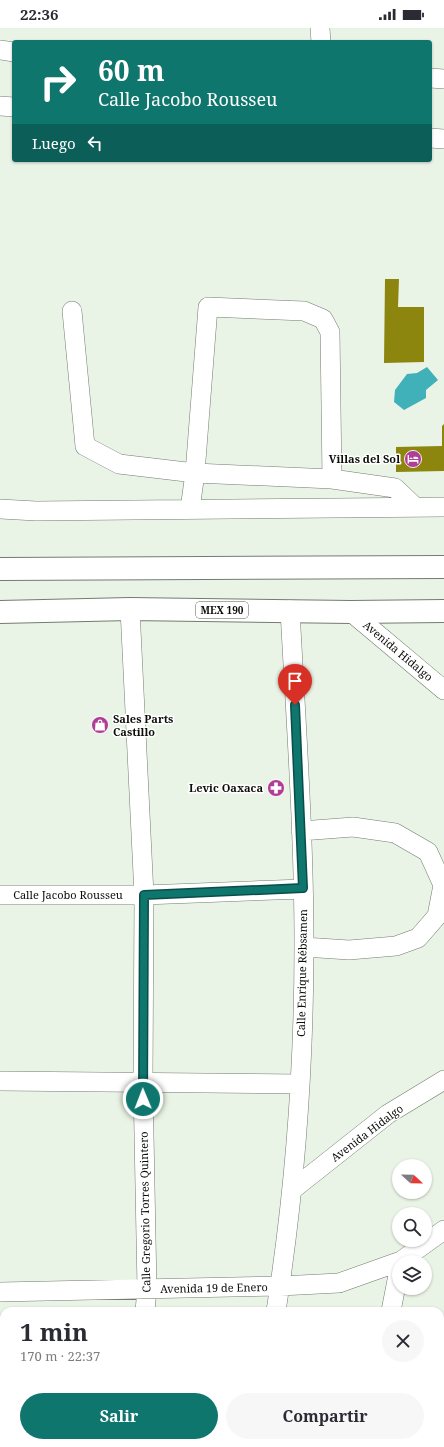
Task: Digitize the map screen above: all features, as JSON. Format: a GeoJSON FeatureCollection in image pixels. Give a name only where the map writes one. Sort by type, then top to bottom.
{"type":"FeatureCollection","features":[{"type":"Feature","properties":{"kind":"highway"},"geometry":{"type":"LineString","coordinates":[[0,569],[444,567]]}},
{"type":"Feature","properties":{"kind":"highway","name":"MEX 190"},"geometry":{"type":"LineString","coordinates":[[0,612],[130,609],[351,612],[444,611]]}},
{"type":"Feature","properties":{"kind":"street"},"geometry":{"type":"LineString","coordinates":[[320,28],[321,40]]}},
{"type":"Feature","properties":{"kind":"street"},"geometry":{"type":"LineString","coordinates":[[0,50],[12,52]]}},
{"type":"Feature","properties":{"kind":"street"},"geometry":{"type":"LineString","coordinates":[[432,78],[444,79]]}},
{"type":"Feature","properties":{"kind":"street"},"geometry":{"type":"LineString","coordinates":[[0,106],[12,107]]}},
{"type":"Feature","properties":{"kind":"street"},"geometry":{"type":"LineString","coordinates":[[432,138],[444,139]]}},
{"type":"Feature","properties":{"kind":"street"},"geometry":{"type":"LineString","coordinates":[[190,509],[195,473],[208,307],[304,311],[323,319],[330,332],[332,478]]}},
{"type":"Feature","properties":{"kind":"street"},"geometry":{"type":"LineString","coordinates":[[72,312],[85,446],[119,464],[195,473],[332,478],[394,488],[414,506]]}},
{"type":"Feature","properties":{"kind":"street"},"geometry":{"type":"LineString","coordinates":[[0,509],[36,511],[414,506],[444,507]]}},
{"type":"Feature","properties":{"kind":"street","name":"Calle Gregorio Torres Quintero"},"geometry":{"type":"LineString","coordinates":[[130,609],[144,895],[142,1083],[148,1289],[146,1307]]}},
{"type":"Feature","properties":{"kind":"street","name":"Calle Enrique Rébsamen"},"geometry":{"type":"LineString","coordinates":[[277,1307],[292,1190],[300,1084],[304,947],[301,831],[290,610]]}},
{"type":"Feature","properties":{"kind":"street","name":"Avenida Hidalgo"},"geometry":{"type":"LineString","coordinates":[[351,612],[444,690]]}},
{"type":"Feature","properties":{"kind":"street"},"geometry":{"type":"LineString","coordinates":[[301,831],[353,827],[395,833],[428,852],[444,885],[437,916],[418,938],[396,946],[349,950],[304,947]]}},
{"type":"Feature","properties":{"kind":"street","name":"Calle Jacobo Rousseu"},"geometry":{"type":"LineString","coordinates":[[0,895],[144,895],[303,888]]}},
{"type":"Feature","properties":{"kind":"street","name":"Avenida Hidalgo"},"geometry":{"type":"LineString","coordinates":[[292,1190],[388,1114],[444,1080]]}},
{"type":"Feature","properties":{"kind":"street"},"geometry":{"type":"LineString","coordinates":[[0,1081],[300,1084]]}},
{"type":"Feature","properties":{"kind":"street","name":"Avenida 19 de Enero"},"geometry":{"type":"LineString","coordinates":[[413,1255],[444,1230]]}},
{"type":"Feature","properties":{"kind":"street","name":"Avenida 19 de Enero"},"geometry":{"type":"LineString","coordinates":[[0,1292],[280,1286],[339,1283],[392,1267]]}},
{"type":"Feature","properties":{"kind":"street"},"geometry":{"type":"LineString","coordinates":[[391,1307],[393,1295]]}},
{"type":"Feature","properties":{"kind":"water"},"geometry":{"type":"Polygon","coordinates":[[[427,367],[438,380],[426,390],[426,398],[404,410],[394,402],[395,390],[407,374],[417,373],[427,367]]]}},
{"type":"Feature","properties":{"kind":"building"},"geometry":{"type":"Polygon","coordinates":[[[385,279],[399,279],[398,307],[424,307],[424,362],[384,363],[385,279]]]}},
{"type":"Feature","properties":{"kind":"building"},"geometry":{"type":"Polygon","coordinates":[[[444,424],[444,471],[396,472],[396,447],[442,446],[442,426],[444,424]]]}},
{"type":"Feature","properties":{"kind":"place","name":"Villas del Sol"},"geometry":{"type":"Point","coordinates":[413,459]}},
{"type":"Feature","properties":{"kind":"place","name":"Sales Parts Castillo"},"geometry":{"type":"Point","coordinates":[100,725]}},
{"type":"Feature","properties":{"kind":"place","name":"Levic Oaxaca"},"geometry":{"type":"Point","coordinates":[276,788]}},
{"type":"Feature","properties":{"kind":"route"},"geometry":{"type":"LineString","coordinates":[[143,1099],[144,895],[303,888],[295,705]]}}]}
